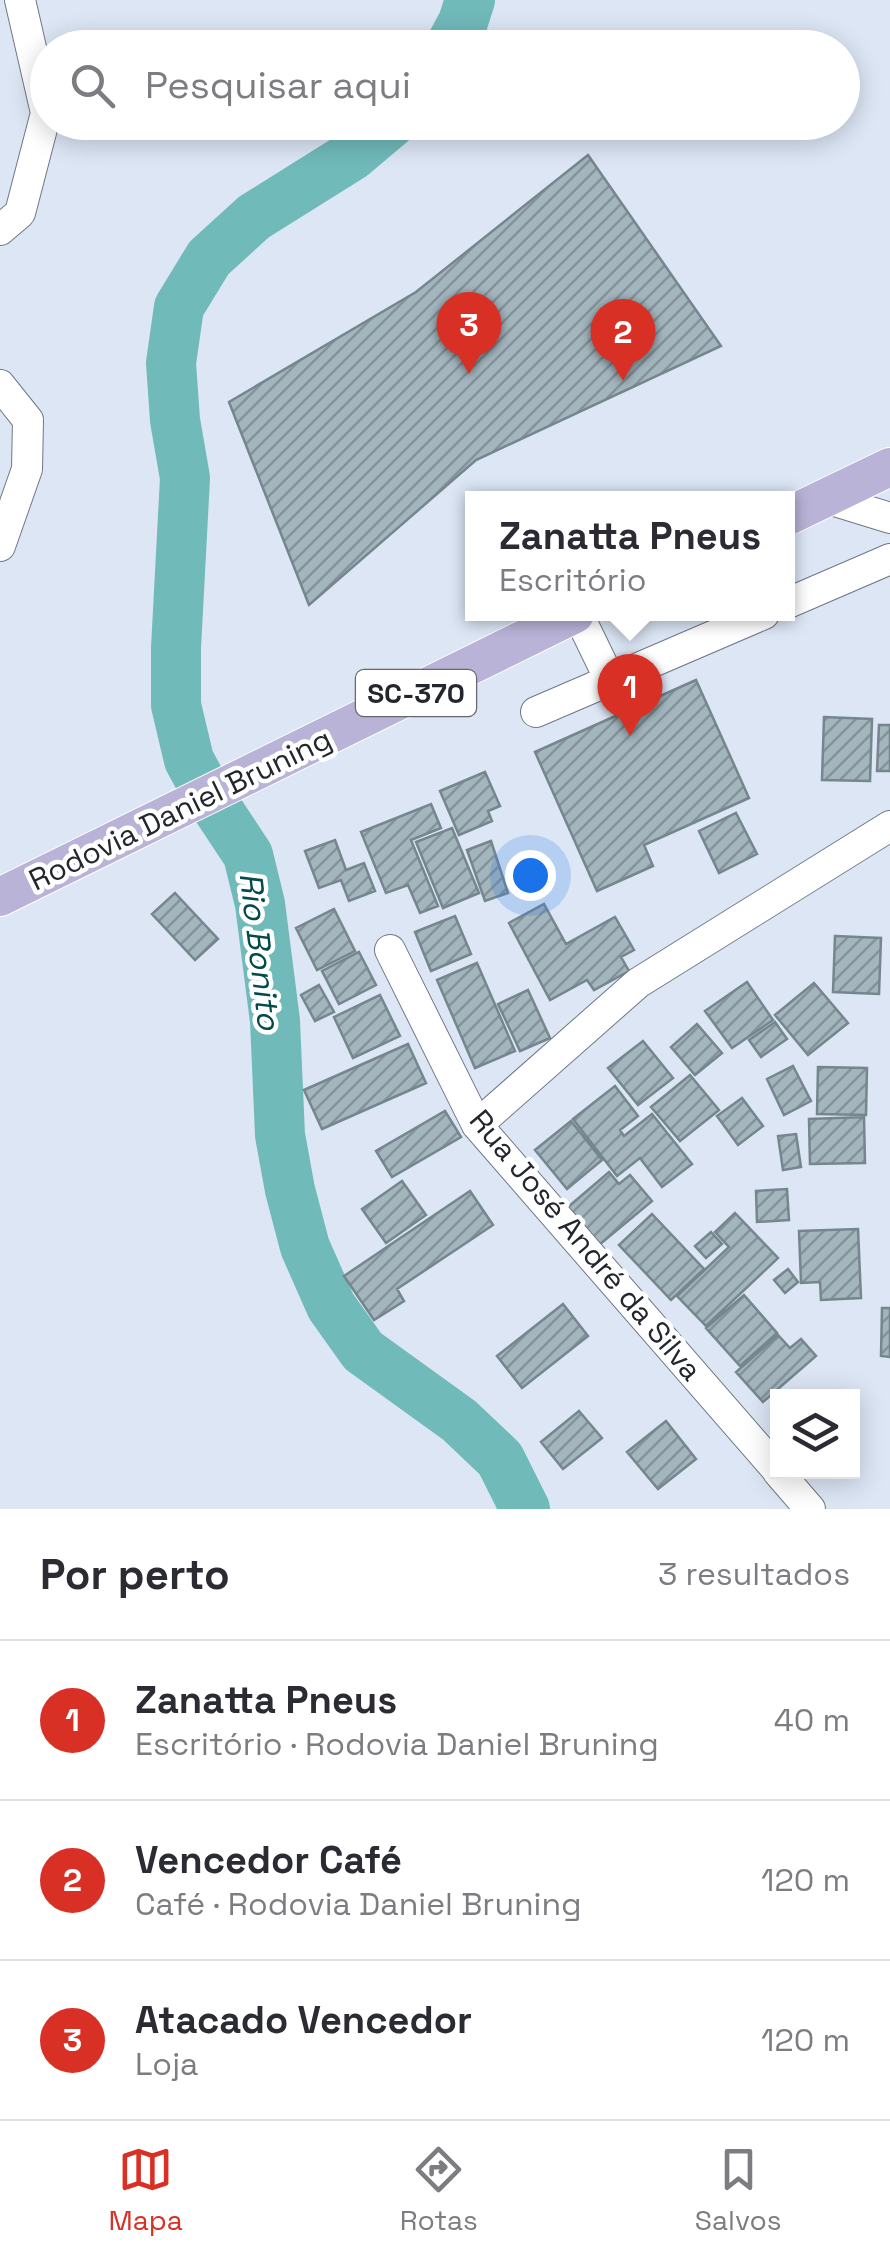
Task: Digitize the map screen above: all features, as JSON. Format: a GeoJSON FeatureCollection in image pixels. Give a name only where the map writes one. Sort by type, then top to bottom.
{"type":"FeatureCollection","features":[{"type":"Feature","properties":{"kind":"main road"},"geometry":{"type":"LineString","coordinates":[[795,513],[890,468]]}},
{"type":"Feature","properties":{"kind":"main road","name":"Rodovia Daniel Bruning"},"geometry":{"type":"LineString","coordinates":[[0,898],[562,621]]}},
{"type":"Feature","properties":{"kind":"street"},"geometry":{"type":"LineString","coordinates":[[20,0],[30,43]]}},
{"type":"Feature","properties":{"kind":"street"},"geometry":{"type":"LineString","coordinates":[[0,230],[20,213],[39,140]]}},
{"type":"Feature","properties":{"kind":"street"},"geometry":{"type":"LineString","coordinates":[[0,385],[28,420],[27,469],[0,546]]}},
{"type":"Feature","properties":{"kind":"street"},"geometry":{"type":"LineString","coordinates":[[825,498],[890,518]]}},
{"type":"Feature","properties":{"kind":"street"},"geometry":{"type":"LineString","coordinates":[[795,601],[890,559]]}},
{"type":"Feature","properties":{"kind":"street"},"geometry":{"type":"LineString","coordinates":[[580,621],[610,680]]}},
{"type":"Feature","properties":{"kind":"street"},"geometry":{"type":"LineString","coordinates":[[536,712],[748,621]]}},
{"type":"Feature","properties":{"kind":"street"},"geometry":{"type":"LineString","coordinates":[[477,1125],[638,983],[890,826]]}},
{"type":"Feature","properties":{"kind":"street","name":"Rua José André da Silva"},"geometry":{"type":"LineString","coordinates":[[390,950],[477,1125],[770,1462]]}},
{"type":"Feature","properties":{"kind":"street","name":"Rua José André da Silva"},"geometry":{"type":"LineString","coordinates":[[785,1479],[810,1509]]}},
{"type":"Feature","properties":{"kind":"building"},"geometry":{"type":"Polygon","coordinates":[[[588,155],[721,346],[476,460],[309,605],[229,402],[416,292],[588,155]]]}},
{"type":"Feature","properties":{"kind":"building"},"geometry":{"type":"Polygon","coordinates":[[[696,680],[749,798],[644,845],[653,866],[597,891],[535,752],[696,680]]]}},
{"type":"Feature","properties":{"kind":"building"},"geometry":{"type":"Polygon","coordinates":[[[824,717],[872,719],[870,781],[822,780],[824,717]]]}},
{"type":"Feature","properties":{"kind":"building"},"geometry":{"type":"Polygon","coordinates":[[[879,725],[890,725],[890,771],[877,771],[879,725]]]}},
{"type":"Feature","properties":{"kind":"building"},"geometry":{"type":"Polygon","coordinates":[[[485,772],[500,806],[488,811],[492,821],[459,835],[440,791],[485,772]]]}},
{"type":"Feature","properties":{"kind":"building"},"geometry":{"type":"Polygon","coordinates":[[[431,804],[441,828],[411,840],[438,906],[420,913],[408,885],[386,893],[361,832],[431,804]]]}},
{"type":"Feature","properties":{"kind":"building"},"geometry":{"type":"Polygon","coordinates":[[[736,813],[757,854],[719,873],[699,831],[736,813]]]}},
{"type":"Feature","properties":{"kind":"building"},"geometry":{"type":"Polygon","coordinates":[[[452,828],[479,893],[443,908],[416,842],[452,828]]]}},
{"type":"Feature","properties":{"kind":"building"},"geometry":{"type":"Polygon","coordinates":[[[335,840],[346,870],[364,863],[375,891],[349,901],[341,880],[319,888],[305,851],[335,840]]]}},
{"type":"Feature","properties":{"kind":"building"},"geometry":{"type":"Polygon","coordinates":[[[491,841],[508,893],[485,901],[467,850],[491,841]]]}},
{"type":"Feature","properties":{"kind":"building"},"geometry":{"type":"Polygon","coordinates":[[[175,893],[218,939],[195,960],[152,914],[175,893]]]}},
{"type":"Feature","properties":{"kind":"building"},"geometry":{"type":"Polygon","coordinates":[[[544,904],[566,944],[615,917],[634,950],[621,957],[629,971],[594,990],[587,980],[550,1000],[509,923],[544,904]]]}},
{"type":"Feature","properties":{"kind":"building"},"geometry":{"type":"Polygon","coordinates":[[[334,909],[355,951],[317,970],[296,928],[334,909]]]}},
{"type":"Feature","properties":{"kind":"building"},"geometry":{"type":"Polygon","coordinates":[[[455,916],[471,954],[431,971],[415,932],[455,916]]]}},
{"type":"Feature","properties":{"kind":"building"},"geometry":{"type":"Polygon","coordinates":[[[835,936],[881,938],[879,994],[833,992],[835,936]]]}},
{"type":"Feature","properties":{"kind":"building"},"geometry":{"type":"Polygon","coordinates":[[[359,952],[376,985],[339,1004],[322,971],[359,952]]]}},
{"type":"Feature","properties":{"kind":"building"},"geometry":{"type":"Polygon","coordinates":[[[477,963],[515,1051],[475,1068],[437,980],[477,963]]]}},
{"type":"Feature","properties":{"kind":"building"},"geometry":{"type":"Polygon","coordinates":[[[747,982],[773,1020],[732,1048],[705,1011],[747,982]]]}},
{"type":"Feature","properties":{"kind":"building"},"geometry":{"type":"Polygon","coordinates":[[[814,983],[848,1023],[808,1055],[775,1015],[814,983]]]}},
{"type":"Feature","properties":{"kind":"building"},"geometry":{"type":"Polygon","coordinates":[[[319,985],[334,1012],[315,1021],[301,995],[319,985]]]}},
{"type":"Feature","properties":{"kind":"building"},"geometry":{"type":"Polygon","coordinates":[[[528,990],[550,1038],[520,1051],[498,1004],[528,990]]]}},
{"type":"Feature","properties":{"kind":"building"},"geometry":{"type":"Polygon","coordinates":[[[380,995],[400,1036],[353,1058],[334,1017],[380,995]]]}},
{"type":"Feature","properties":{"kind":"building"},"geometry":{"type":"Polygon","coordinates":[[[775,1022],[787,1039],[761,1057],[749,1040],[775,1022]]]}},
{"type":"Feature","properties":{"kind":"building"},"geometry":{"type":"Polygon","coordinates":[[[697,1024],[722,1053],[695,1075],[671,1047],[697,1024]]]}},
{"type":"Feature","properties":{"kind":"building"},"geometry":{"type":"Polygon","coordinates":[[[643,1041],[673,1078],[638,1105],[608,1068],[643,1041]]]}},
{"type":"Feature","properties":{"kind":"building"},"geometry":{"type":"Polygon","coordinates":[[[408,1044],[426,1083],[322,1129],[304,1090],[408,1044]]]}},
{"type":"Feature","properties":{"kind":"building"},"geometry":{"type":"Polygon","coordinates":[[[793,1066],[811,1101],[784,1115],[767,1079],[793,1066]]]}},
{"type":"Feature","properties":{"kind":"building"},"geometry":{"type":"Polygon","coordinates":[[[818,1067],[867,1068],[866,1115],[817,1114],[818,1067]]]}},
{"type":"Feature","properties":{"kind":"building"},"geometry":{"type":"Polygon","coordinates":[[[690,1075],[719,1110],[680,1141],[651,1107],[690,1075]]]}},
{"type":"Feature","properties":{"kind":"building"},"geometry":{"type":"Polygon","coordinates":[[[615,1086],[638,1116],[620,1130],[624,1136],[652,1114],[692,1164],[662,1187],[640,1158],[617,1176],[573,1119],[615,1086]]]}},
{"type":"Feature","properties":{"kind":"building"},"geometry":{"type":"Polygon","coordinates":[[[742,1098],[763,1126],[738,1145],[717,1116],[742,1098]]]}},
{"type":"Feature","properties":{"kind":"building"},"geometry":{"type":"Polygon","coordinates":[[[445,1111],[461,1137],[392,1177],[376,1151],[445,1111]]]}},
{"type":"Feature","properties":{"kind":"building"},"geometry":{"type":"Polygon","coordinates":[[[864,1117],[865,1163],[810,1164],[809,1119],[864,1117]]]}},
{"type":"Feature","properties":{"kind":"building"},"geometry":{"type":"Polygon","coordinates":[[[571,1121],[602,1160],[567,1189],[535,1150],[571,1121]]]}},
{"type":"Feature","properties":{"kind":"building"},"geometry":{"type":"Polygon","coordinates":[[[796,1134],[801,1167],[783,1170],[778,1136],[796,1134]]]}},
{"type":"Feature","properties":{"kind":"building"},"geometry":{"type":"Polygon","coordinates":[[[609,1172],[619,1184],[630,1175],[652,1201],[599,1245],[567,1208],[609,1172]]]}},
{"type":"Feature","properties":{"kind":"building"},"geometry":{"type":"Polygon","coordinates":[[[402,1181],[426,1215],[386,1243],[362,1209],[402,1181]]]}},
{"type":"Feature","properties":{"kind":"building"},"geometry":{"type":"Polygon","coordinates":[[[787,1189],[789,1220],[757,1222],[756,1191],[787,1189]]]}},
{"type":"Feature","properties":{"kind":"building"},"geometry":{"type":"Polygon","coordinates":[[[470,1191],[493,1225],[397,1289],[404,1301],[374,1320],[344,1276],[470,1191]]]}},
{"type":"Feature","properties":{"kind":"building"},"geometry":{"type":"Polygon","coordinates":[[[735,1213],[778,1258],[706,1326],[677,1296],[729,1247],[715,1232],[735,1213]]]}},
{"type":"Feature","properties":{"kind":"building"},"geometry":{"type":"Polygon","coordinates":[[[652,1214],[704,1269],[671,1300],[619,1245],[652,1214]]]}},
{"type":"Feature","properties":{"kind":"building"},"geometry":{"type":"Polygon","coordinates":[[[858,1229],[861,1298],[821,1300],[820,1282],[801,1283],[799,1231],[858,1229]]]}},
{"type":"Feature","properties":{"kind":"building"},"geometry":{"type":"Polygon","coordinates":[[[711,1232],[722,1244],[706,1258],[695,1246],[711,1232]]]}},
{"type":"Feature","properties":{"kind":"building"},"geometry":{"type":"Polygon","coordinates":[[[788,1269],[798,1282],[785,1293],[774,1280],[788,1269]]]}},
{"type":"Feature","properties":{"kind":"building"},"geometry":{"type":"Polygon","coordinates":[[[744,1295],[777,1333],[740,1366],[706,1328],[744,1295]]]}},
{"type":"Feature","properties":{"kind":"building"},"geometry":{"type":"Polygon","coordinates":[[[563,1304],[588,1336],[522,1388],[497,1356],[563,1304]]]}},
{"type":"Feature","properties":{"kind":"building"},"geometry":{"type":"Polygon","coordinates":[[[882,1308],[890,1308],[890,1357],[881,1356],[882,1308]]]}},
{"type":"Feature","properties":{"kind":"building"},"geometry":{"type":"Polygon","coordinates":[[[778,1335],[790,1348],[801,1339],[816,1356],[778,1389],[770,1389],[770,1396],[763,1402],[736,1372],[778,1335]]]}},
{"type":"Feature","properties":{"kind":"building"},"geometry":{"type":"Polygon","coordinates":[[[579,1411],[602,1438],[563,1469],[541,1442],[579,1411]]]}},
{"type":"Feature","properties":{"kind":"building"},"geometry":{"type":"Polygon","coordinates":[[[666,1421],[696,1459],[658,1489],[627,1452],[666,1421]]]}},
{"type":"Feature","properties":{"kind":"waterway","name":"Rio Bonito"},"geometry":{"type":"LineString","coordinates":[[459,30],[470,0]]}},
{"type":"Feature","properties":{"kind":"waterway","name":"Rio Bonito"},"geometry":{"type":"LineString","coordinates":[[371,140],[254,217],[209,258],[179,307],[171,363],[185,478],[176,705],[189,760],[248,855],[260,904],[275,1021],[280,1135],[305,1247],[331,1306],[363,1351],[460,1421],[500,1459],[525,1509]]}},
{"type":"Feature","properties":{"kind":"place","name":"Atacado Vencedor"},"geometry":{"type":"Point","coordinates":[469,374]}},
{"type":"Feature","properties":{"kind":"place","name":"Vencedor Café"},"geometry":{"type":"Point","coordinates":[623,381]}},
{"type":"Feature","properties":{"kind":"place","name":"Zanatta Pneus"},"geometry":{"type":"Point","coordinates":[630,736]}}]}
